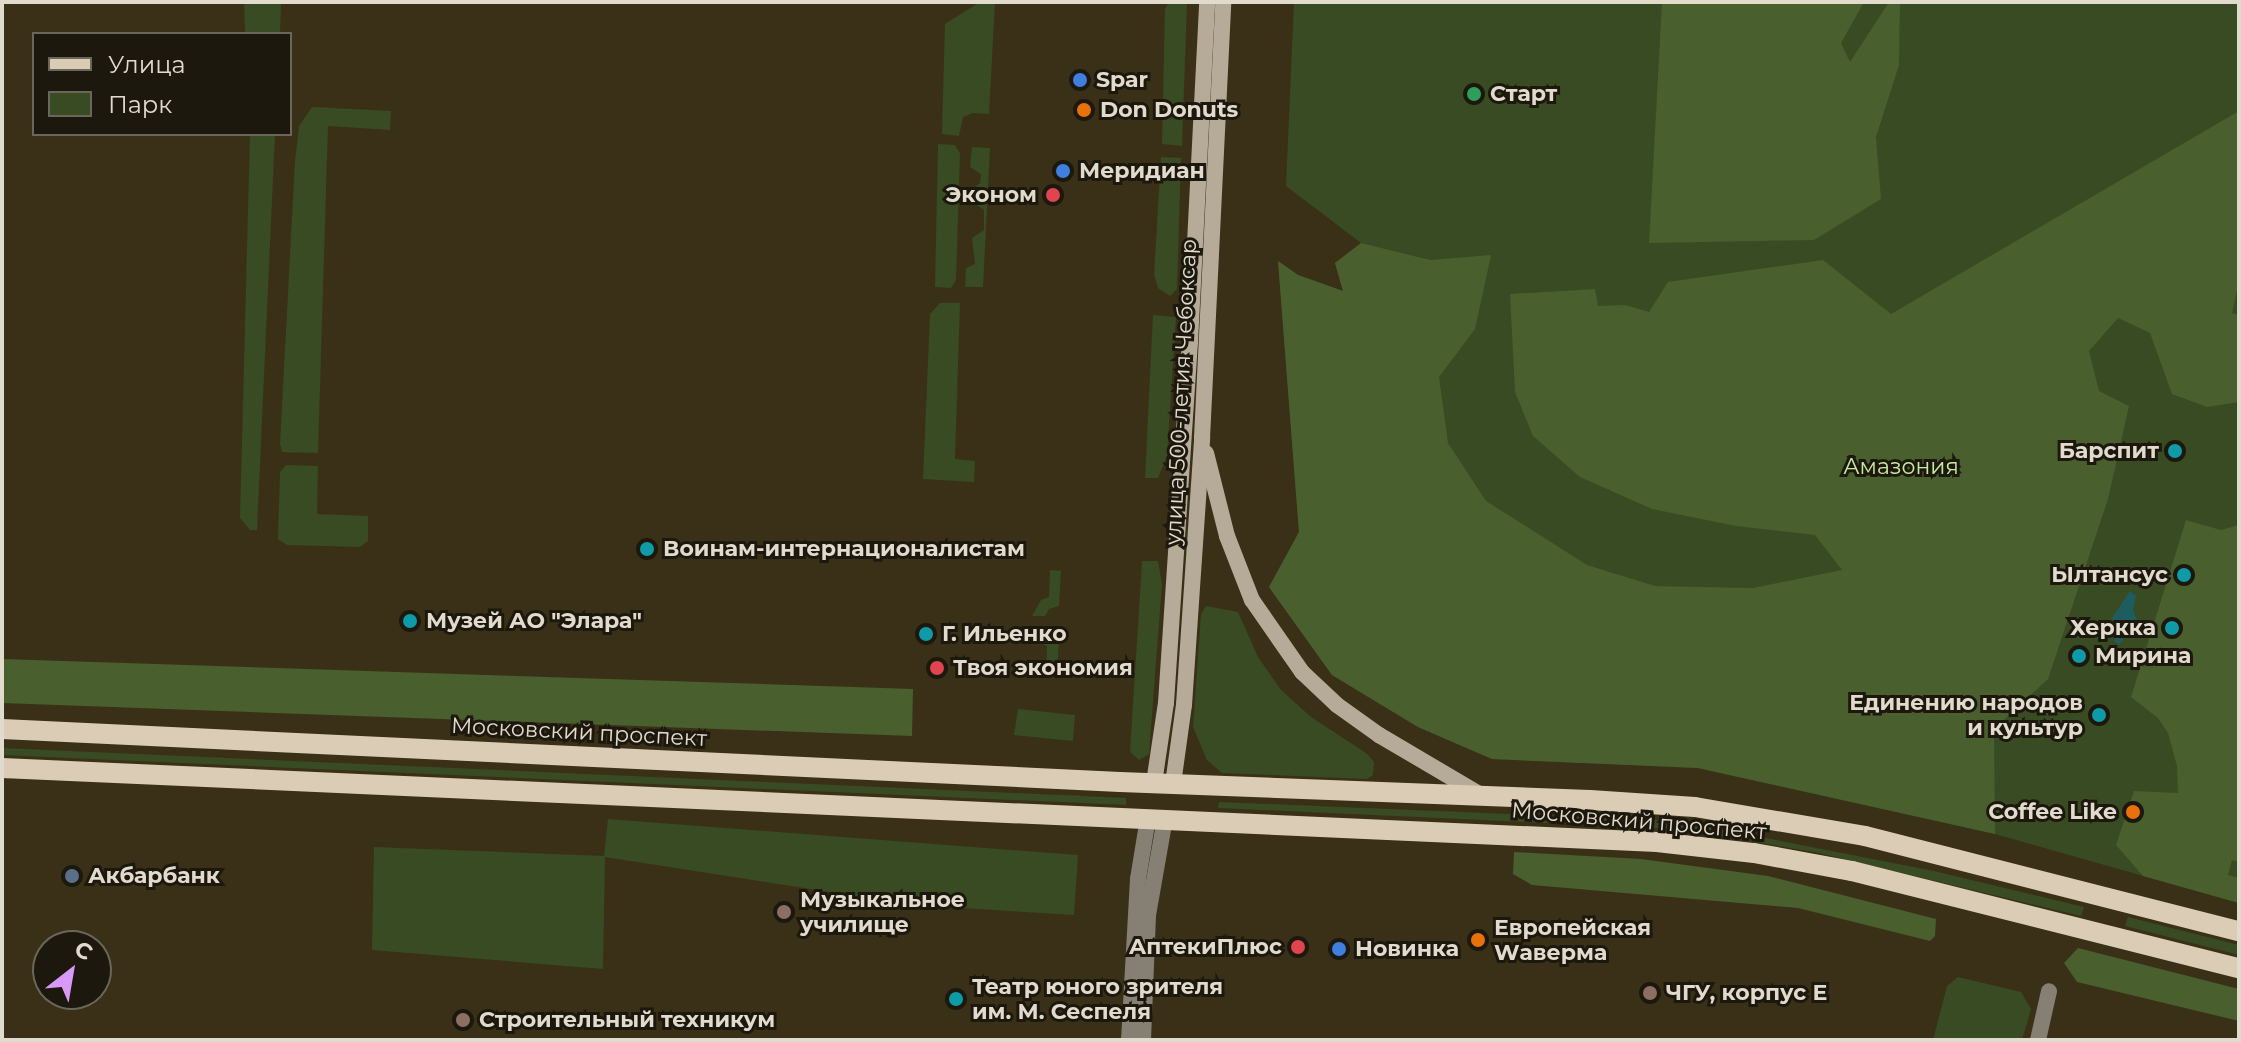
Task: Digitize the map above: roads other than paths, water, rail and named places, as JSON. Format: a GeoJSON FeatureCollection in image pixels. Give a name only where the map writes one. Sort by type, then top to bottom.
{"type":"FeatureCollection","features":[{"type":"Feature","properties":{"kind":"main road","name":"улица 500-летия Чебоксар"},"geometry":{"type":"LineString","coordinates":[[1164,783],[1166,703],[1207,2]]}},
{"type":"Feature","properties":{"kind":"main road","name":"улица 500-летия Чебоксар"},"geometry":{"type":"LineString","coordinates":[[1164,783],[1184,705],[1202,438],[1223,2]]}},
{"type":"Feature","properties":{"kind":"main road"},"geometry":{"type":"LineString","coordinates":[[1202,438],[1227,536],[1252,600],[1286,653],[1302,672],[1358,720],[1425,765],[1483,796]]}},
{"type":"Feature","properties":{"kind":"main road","name":"Московский проспект"},"geometry":{"type":"LineString","coordinates":[[2,729],[1605,801],[1769,817],[1865,836],[2239,931]]}},
{"type":"Feature","properties":{"kind":"main road","name":"Московский проспект"},"geometry":{"type":"LineString","coordinates":[[2,768],[1657,842],[1754,853],[1878,877],[2239,968]]}},
{"type":"Feature","properties":{"kind":"main road"},"geometry":{"type":"LineString","coordinates":[[1156,818],[1164,783]]}},
{"type":"Feature","properties":{"kind":"main road"},"geometry":{"type":"LineString","coordinates":[[2104,934],[2113,898]]}},
{"type":"Feature","properties":{"kind":"street"},"geometry":{"type":"LineString","coordinates":[[1137,1024],[1156,818]]}},
{"type":"Feature","properties":{"kind":"street"},"geometry":{"type":"LineString","coordinates":[[2038,1040],[2049,991]]}},
{"type":"Feature","properties":{"kind":"water"},"geometry":{"type":"Polygon","coordinates":[[[2130,591],[2136,596],[2133,610],[2137,621],[2119,645],[2114,641],[2117,629],[2112,618],[2130,591]]]}},
{"type":"Feature","properties":{"kind":"place","name":"Spar"},"geometry":{"type":"Point","coordinates":[1080,80]}},
{"type":"Feature","properties":{"kind":"place","name":"Старт"},"geometry":{"type":"Point","coordinates":[1474,94]}},
{"type":"Feature","properties":{"kind":"place","name":"Don Donuts"},"geometry":{"type":"Point","coordinates":[1084,110]}},
{"type":"Feature","properties":{"kind":"place","name":"Меридиан"},"geometry":{"type":"Point","coordinates":[1063,171]}},
{"type":"Feature","properties":{"kind":"place","name":"Эконом"},"geometry":{"type":"Point","coordinates":[1053,195]}},
{"type":"Feature","properties":{"kind":"place","name":"Барспит"},"geometry":{"type":"Point","coordinates":[2175,451]}},
{"type":"Feature","properties":{"kind":"place","name":"Воинам-интернационалистам"},"geometry":{"type":"Point","coordinates":[647,549]}},
{"type":"Feature","properties":{"kind":"place","name":"Ылтансус"},"geometry":{"type":"Point","coordinates":[2184,575]}},
{"type":"Feature","properties":{"kind":"place","name":"Музей АО \"Элара\""},"geometry":{"type":"Point","coordinates":[410,621]}},
{"type":"Feature","properties":{"kind":"place","name":"Херкка"},"geometry":{"type":"Point","coordinates":[2172,628]}},
{"type":"Feature","properties":{"kind":"place","name":"Г. Ильенко"},"geometry":{"type":"Point","coordinates":[926,634]}},
{"type":"Feature","properties":{"kind":"place","name":"Мирина"},"geometry":{"type":"Point","coordinates":[2079,656]}},
{"type":"Feature","properties":{"kind":"place","name":"Твоя экономия"},"geometry":{"type":"Point","coordinates":[937,668]}},
{"type":"Feature","properties":{"kind":"place","name":"Единению народов и культур"},"geometry":{"type":"Point","coordinates":[2099,715]}},
{"type":"Feature","properties":{"kind":"place","name":"Coffee Like"},"geometry":{"type":"Point","coordinates":[2133,812]}},
{"type":"Feature","properties":{"kind":"place","name":"Акбарбанк"},"geometry":{"type":"Point","coordinates":[72,876]}},
{"type":"Feature","properties":{"kind":"place","name":"Музыкальное училище"},"geometry":{"type":"Point","coordinates":[784,912]}},
{"type":"Feature","properties":{"kind":"place","name":"Европейская Wаверма"},"geometry":{"type":"Point","coordinates":[1478,940]}},
{"type":"Feature","properties":{"kind":"place","name":"АптекиПлюс"},"geometry":{"type":"Point","coordinates":[1298,947]}},
{"type":"Feature","properties":{"kind":"place","name":"Новинка"},"geometry":{"type":"Point","coordinates":[1339,949]}},
{"type":"Feature","properties":{"kind":"place","name":"ЧГУ, корпус Е"},"geometry":{"type":"Point","coordinates":[1650,993]}},
{"type":"Feature","properties":{"kind":"place","name":"Театр юного зрителя им. М. Сеспеля"},"geometry":{"type":"Point","coordinates":[956,999]}},
{"type":"Feature","properties":{"kind":"place","name":"Строительный техникум"},"geometry":{"type":"Point","coordinates":[463,1020]}},
{"type":"Feature","properties":{"kind":"park label","name":"Амазония"},"geometry":{"type":"Point","coordinates":[1901,467]}}]}
